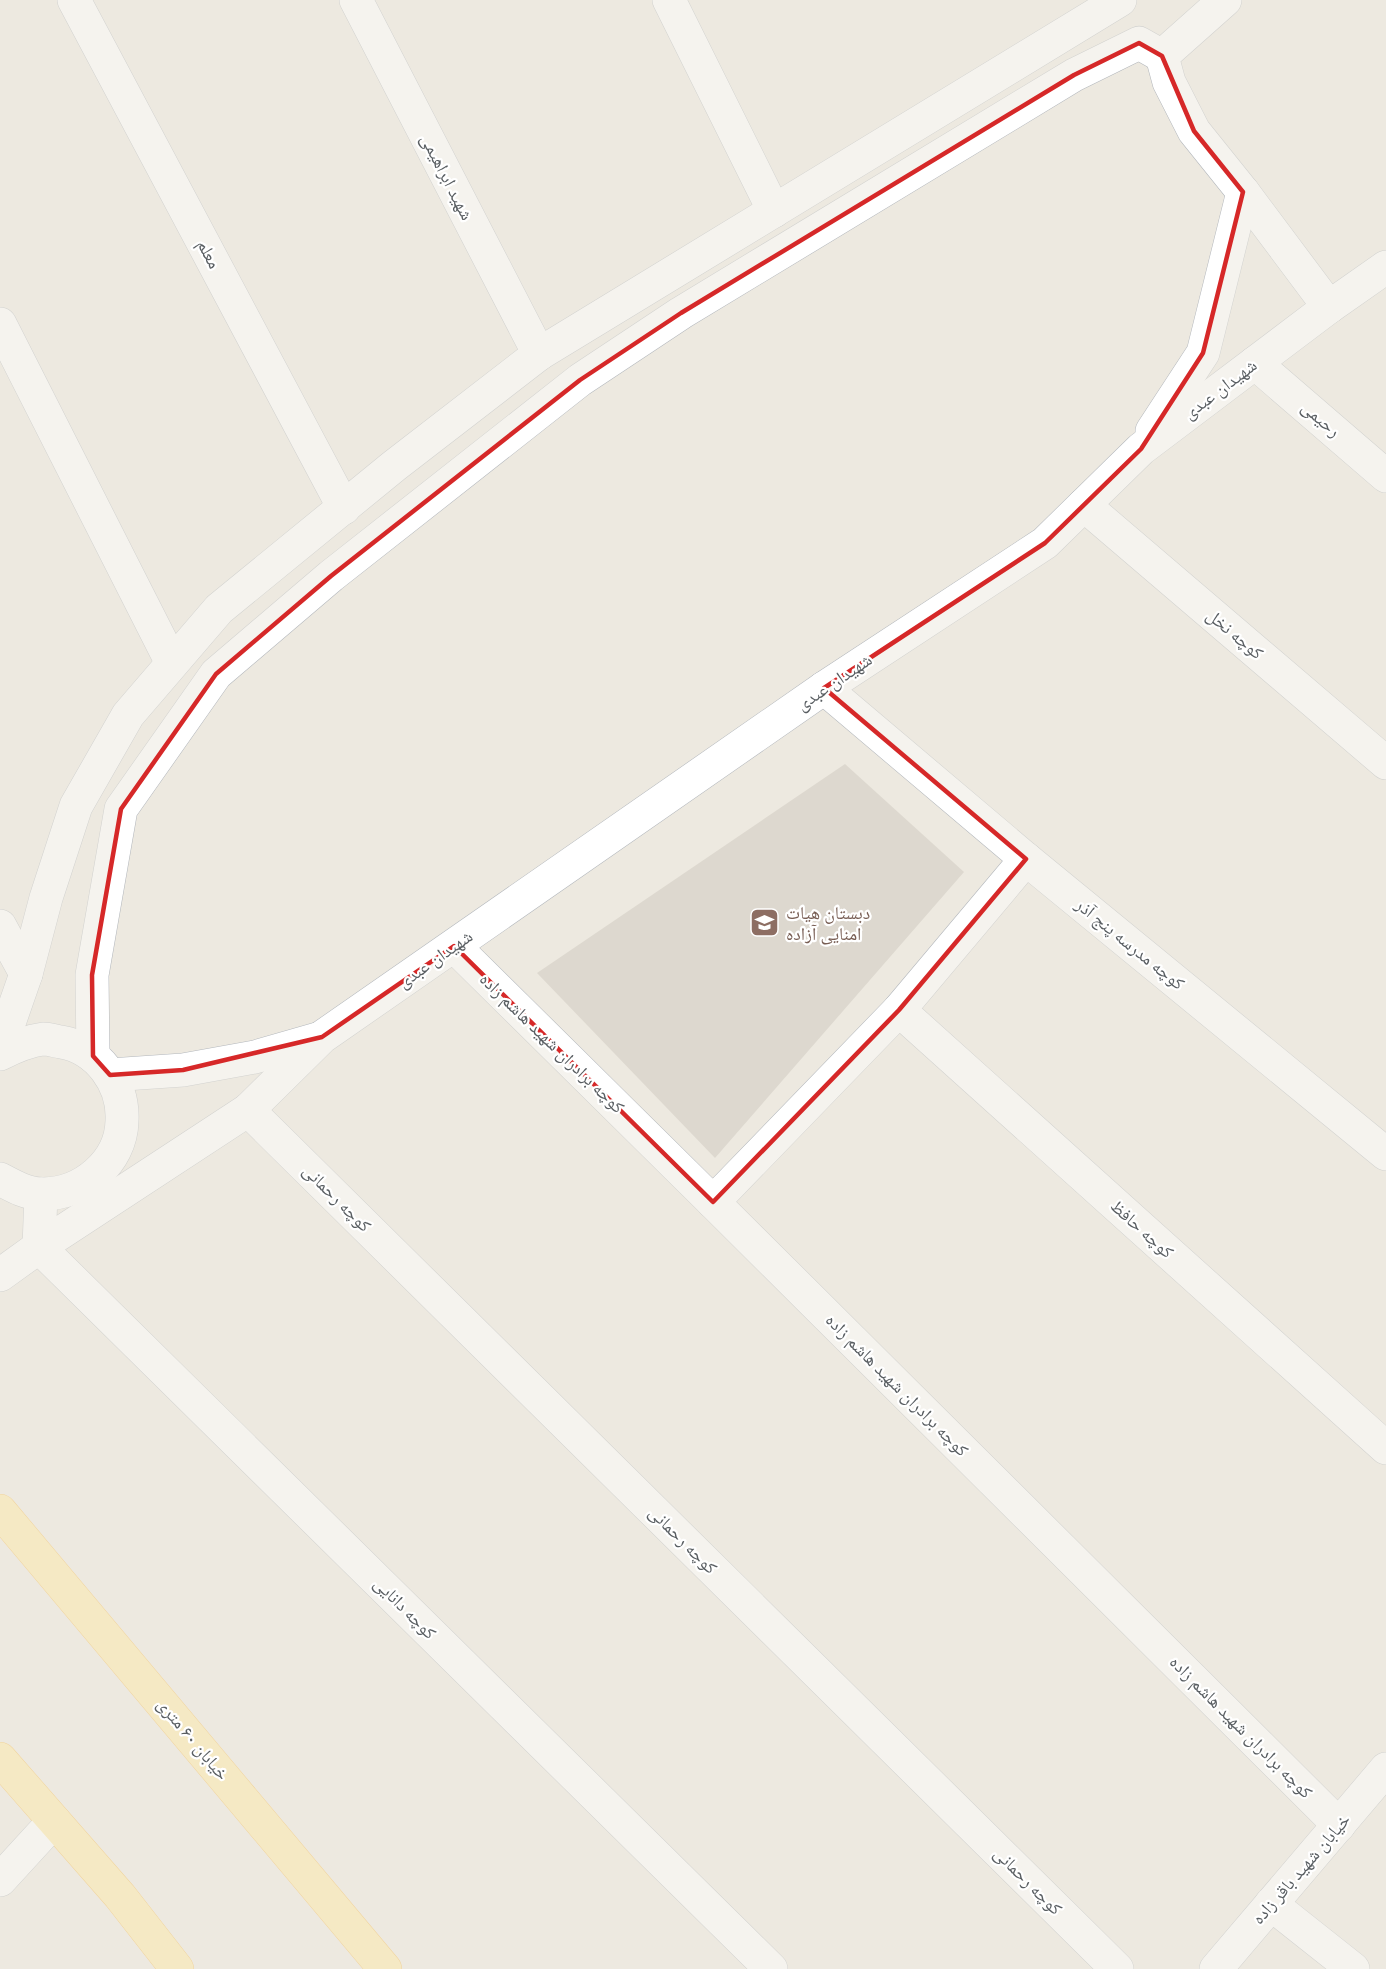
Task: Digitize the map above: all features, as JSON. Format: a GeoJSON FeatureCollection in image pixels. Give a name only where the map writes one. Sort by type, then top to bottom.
{"type":"FeatureCollection","features":[{"type":"Feature","properties":{"kind":"main road","name":"خیابان ۶۰ متری"},"geometry":{"type":"LineString","coordinates":[[0,1511],[385,1969]]}},
{"type":"Feature","properties":{"kind":"main road"},"geometry":{"type":"LineString","coordinates":[[0,1759],[120,1896],[177,1969]]}},
{"type":"Feature","properties":{"kind":"street","name":"معلم"},"geometry":{"type":"LineString","coordinates":[[74,0],[344,508]]}},
{"type":"Feature","properties":{"kind":"street","name":"شهید ابراهیمی"},"geometry":{"type":"LineString","coordinates":[[356,0],[539,354]]}},
{"type":"Feature","properties":{"kind":"street"},"geometry":{"type":"LineString","coordinates":[[669,0],[774,211]]}},
{"type":"Feature","properties":{"kind":"street"},"geometry":{"type":"LineString","coordinates":[[0,1049],[26,974],[46,898],[76,806],[128,715],[219,609],[539,354],[774,211],[1080,10],[1120,0]]}},
{"type":"Feature","properties":{"kind":"street"},"geometry":{"type":"LineString","coordinates":[[1162,56],[1225,0]]}},
{"type":"Feature","properties":{"kind":"street"},"geometry":{"type":"LineString","coordinates":[[0,1179],[18,1189],[41,1194],[65,1192],[87,1182],[105,1166],[117,1145],[122,1122],[120,1098],[102,1065],[92,975],[121,809],[216,674],[331,576],[580,380],[681,313],[1074,75],[1139,43],[1162,56],[1169,82],[1194,131],[1329,307]]}},
{"type":"Feature","properties":{"kind":"street"},"geometry":{"type":"LineString","coordinates":[[1141,448],[1203,353],[1243,192]]}},
{"type":"Feature","properties":{"kind":"street","name":"شهیدان عبدی"},"geometry":{"type":"LineString","coordinates":[[0,1275],[248,1110],[322,1037],[824,688],[1045,543],[1141,448],[1386,267]]}},
{"type":"Feature","properties":{"kind":"street"},"geometry":{"type":"LineString","coordinates":[[0,324],[172,663]]}},
{"type":"Feature","properties":{"kind":"street","name":"رحیمی"},"geometry":{"type":"LineString","coordinates":[[1255,363],[1386,476]]}},
{"type":"Feature","properties":{"kind":"street","name":"کوچه نخل"},"geometry":{"type":"LineString","coordinates":[[1084,505],[1386,762]]}},
{"type":"Feature","properties":{"kind":"street","name":"کوچه مدرسه پنج آذر"},"geometry":{"type":"LineString","coordinates":[[824,688],[1026,859],[1386,1154]]}},
{"type":"Feature","properties":{"kind":"street"},"geometry":{"type":"LineString","coordinates":[[713,1202],[899,1010],[1026,859]]}},
{"type":"Feature","properties":{"kind":"street"},"geometry":{"type":"LineString","coordinates":[[0,926],[26,974]]}},
{"type":"Feature","properties":{"kind":"street","name":"کوچه برادران شهید هاشم زاده"},"geometry":{"type":"LineString","coordinates":[[454,946],[1339,1825]]}},
{"type":"Feature","properties":{"kind":"street","name":"کوچه حافظ"},"geometry":{"type":"LineString","coordinates":[[899,1010],[1386,1449]]}},
{"type":"Feature","properties":{"kind":"street","name":"شهیدان عبدی"},"geometry":{"type":"LineString","coordinates":[[102,1065],[193,1068],[255,1057],[322,1037]]}},
{"type":"Feature","properties":{"kind":"street"},"geometry":{"type":"LineString","coordinates":[[0,1054],[21,1043],[45,1039],[70,1043],[102,1065]]}},
{"type":"Feature","properties":{"kind":"street","name":"کوچه رحمانی"},"geometry":{"type":"LineString","coordinates":[[248,1110],[1118,1969]]}},
{"type":"Feature","properties":{"kind":"street"},"geometry":{"type":"LineString","coordinates":[[39,1247],[41,1194]]}},
{"type":"Feature","properties":{"kind":"street","name":"کوچه دانایی"},"geometry":{"type":"LineString","coordinates":[[39,1247],[771,1969]]}},
{"type":"Feature","properties":{"kind":"street","name":"خیابان شهید باقر زاده"},"geometry":{"type":"LineString","coordinates":[[1216,1969],[1386,1769]]}},
{"type":"Feature","properties":{"kind":"street"},"geometry":{"type":"LineString","coordinates":[[0,1880],[54,1821]]}},
{"type":"Feature","properties":{"kind":"street"},"geometry":{"type":"LineString","coordinates":[[1271,1904],[1353,1969]]}},
{"type":"Feature","properties":{"kind":"highlighted area"},"geometry":{"type":"Polygon","coordinates":[[[1139,43],[1162,56],[1194,131],[1243,192],[1203,353],[1141,449],[1045,543],[824,688],[1026,859],[899,1010],[713,1202],[454,946],[322,1037],[183,1070],[110,1075],[93,1056],[92,975],[121,809],[216,674],[331,576],[580,380],[681,313],[1074,75],[1139,43]]]}},
{"type":"Feature","properties":{"kind":"shaded area","name":"دبستان هیات امنایی آزاده"},"geometry":{"type":"Polygon","coordinates":[[[845,764],[964,872],[715,1158],[537,973],[845,764]]]}},
{"type":"Feature","properties":{"kind":"place","name":"دبستان هیات امنایی آزاده"},"geometry":{"type":"Point","coordinates":[765,923]}}]}
